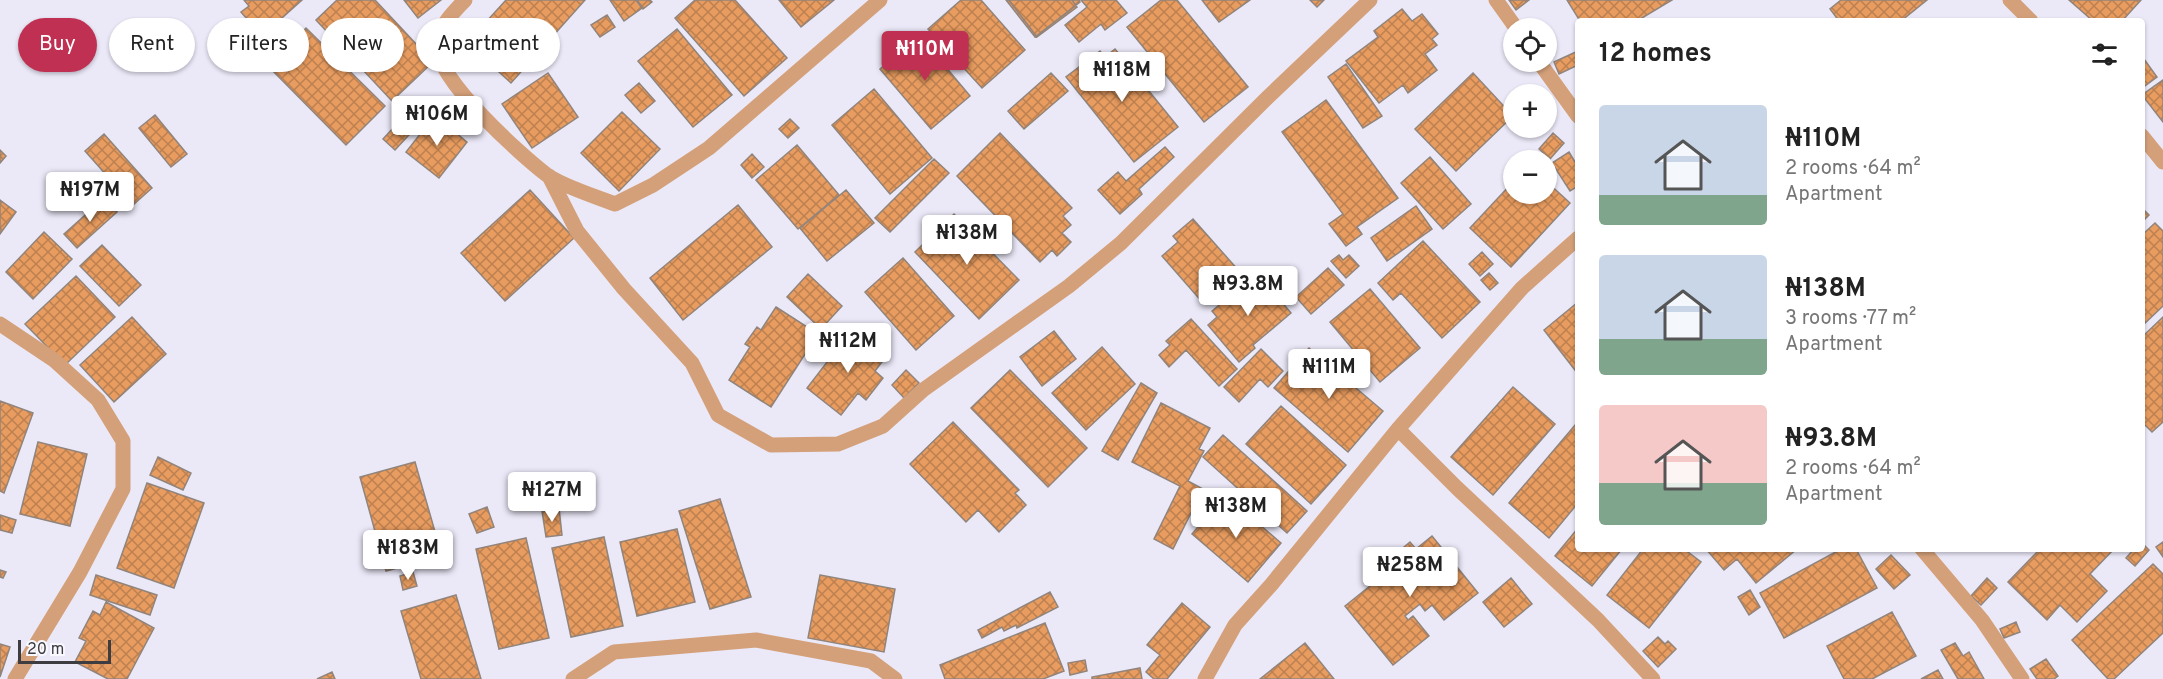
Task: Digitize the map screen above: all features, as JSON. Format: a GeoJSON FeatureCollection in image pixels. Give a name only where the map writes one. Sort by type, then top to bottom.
{"type":"FeatureCollection","features":[{"type":"Feature","properties":{"kind":"street"},"geometry":{"type":"LineString","coordinates":[[465,0],[444,23],[438,50],[452,81],[497,132],[549,176],[615,204],[653,185],[709,148],[880,0]]}},
{"type":"Feature","properties":{"kind":"street"},"geometry":{"type":"LineString","coordinates":[[549,176],[577,231],[624,289],[692,363],[718,415],[771,445],[838,444],[884,426],[923,390],[1069,286],[1112,250],[1370,0]]}},
{"type":"Feature","properties":{"kind":"street"},"geometry":{"type":"LineString","coordinates":[[1496,0],[1509,18]]}},
{"type":"Feature","properties":{"kind":"street"},"geometry":{"type":"LineString","coordinates":[[2010,0],[2028,18]]}},
{"type":"Feature","properties":{"kind":"street"},"geometry":{"type":"LineString","coordinates":[[1546,72],[1575,112]]}},
{"type":"Feature","properties":{"kind":"street"},"geometry":{"type":"LineString","coordinates":[[2145,140],[2163,162]]}},
{"type":"Feature","properties":{"kind":"street"},"geometry":{"type":"LineString","coordinates":[[1205,679],[1235,625],[1271,585],[1398,429],[1522,288],[1575,241]]}},
{"type":"Feature","properties":{"kind":"street"},"geometry":{"type":"LineString","coordinates":[[0,324],[54,360],[98,400],[123,441],[123,489],[80,572],[15,679]]}},
{"type":"Feature","properties":{"kind":"street"},"geometry":{"type":"LineString","coordinates":[[1398,429],[1457,488],[1598,620],[1653,679]]}},
{"type":"Feature","properties":{"kind":"street"},"geometry":{"type":"LineString","coordinates":[[1925,552],[1982,620],[2022,679]]}},
{"type":"Feature","properties":{"kind":"street"},"geometry":{"type":"LineString","coordinates":[[573,679],[614,652],[756,639],[871,661],[895,679]]}},
{"type":"Feature","properties":{"kind":"building"},"geometry":{"type":"Polygon","coordinates":[[[244,0],[302,0],[282,18],[246,18],[241,12],[249,6],[244,0]]]}},
{"type":"Feature","properties":{"kind":"building"},"geometry":{"type":"Polygon","coordinates":[[[337,0],[375,0],[392,18],[321,18],[321,25],[316,20],[337,0]]]}},
{"type":"Feature","properties":{"kind":"building"},"geometry":{"type":"Polygon","coordinates":[[[404,0],[441,0],[418,18],[404,0]]]}},
{"type":"Feature","properties":{"kind":"building"},"geometry":{"type":"Polygon","coordinates":[[[506,0],[585,0],[560,28],[560,18],[490,18],[506,0]]]}},
{"type":"Feature","properties":{"kind":"building"},"geometry":{"type":"Polygon","coordinates":[[[610,0],[636,0],[642,8],[624,21],[610,0]]]}},
{"type":"Feature","properties":{"kind":"building"},"geometry":{"type":"Polygon","coordinates":[[[637,0],[650,0],[652,2],[643,9],[637,0]]]}},
{"type":"Feature","properties":{"kind":"building"},"geometry":{"type":"Polygon","coordinates":[[[695,0],[735,0],[787,58],[744,96],[675,18],[695,0]]]}},
{"type":"Feature","properties":{"kind":"building"},"geometry":{"type":"Polygon","coordinates":[[[779,0],[834,0],[801,27],[779,0]]]}},
{"type":"Feature","properties":{"kind":"building"},"geometry":{"type":"Polygon","coordinates":[[[961,0],[981,0],[1025,50],[982,88],[928,29],[961,0]]]}},
{"type":"Feature","properties":{"kind":"building"},"geometry":{"type":"Polygon","coordinates":[[[1006,0],[1079,0],[1080,2],[1035,37],[1006,0]]]}},
{"type":"Feature","properties":{"kind":"building"},"geometry":{"type":"Polygon","coordinates":[[[1009,0],[1072,0],[1077,7],[1037,37],[1009,0]]]}},
{"type":"Feature","properties":{"kind":"building"},"geometry":{"type":"Polygon","coordinates":[[[1081,0],[1116,0],[1127,13],[1105,30],[1101,24],[1079,42],[1065,25],[1087,7],[1081,0]]]}},
{"type":"Feature","properties":{"kind":"building"},"geometry":{"type":"Polygon","coordinates":[[[1161,0],[1177,0],[1248,87],[1204,122],[1127,27],[1161,0]]]}},
{"type":"Feature","properties":{"kind":"building"},"geometry":{"type":"Polygon","coordinates":[[[1202,0],[1250,0],[1219,22],[1202,0]]]}},
{"type":"Feature","properties":{"kind":"building"},"geometry":{"type":"Polygon","coordinates":[[[1310,0],[1324,0],[1317,7],[1310,0]]]}},
{"type":"Feature","properties":{"kind":"building"},"geometry":{"type":"Polygon","coordinates":[[[1509,0],[1529,0],[1516,10],[1509,0]]]}},
{"type":"Feature","properties":{"kind":"building"},"geometry":{"type":"Polygon","coordinates":[[[1567,0],[1672,0],[1642,18],[1578,18],[1567,0]]]}},
{"type":"Feature","properties":{"kind":"building"},"geometry":{"type":"Polygon","coordinates":[[[1841,0],[1927,0],[1905,18],[1837,18],[1830,9],[1841,0]]]}},
{"type":"Feature","properties":{"kind":"building"},"geometry":{"type":"Polygon","coordinates":[[[2069,0],[2141,0],[2125,18],[2090,18],[2069,0]]]}},
{"type":"Feature","properties":{"kind":"building"},"geometry":{"type":"Polygon","coordinates":[[[1402,9],[1412,21],[1422,14],[1438,34],[1432,39],[1437,45],[1425,54],[1437,70],[1408,93],[1403,85],[1379,103],[1346,61],[1378,37],[1374,31],[1402,9]]]}},
{"type":"Feature","properties":{"kind":"building"},"geometry":{"type":"Polygon","coordinates":[[[607,15],[615,27],[600,37],[591,25],[607,15]]]}},
{"type":"Feature","properties":{"kind":"building"},"geometry":{"type":"Polygon","coordinates":[[[677,29],[732,95],[693,127],[638,61],[677,29]]]}},
{"type":"Feature","properties":{"kind":"building"},"geometry":{"type":"Polygon","coordinates":[[[309,31],[321,43],[321,72],[351,72],[385,106],[346,145],[274,72],[309,72],[309,31]]]}},
{"type":"Feature","properties":{"kind":"building"},"geometry":{"type":"Polygon","coordinates":[[[404,31],[416,44],[416,72],[422,72],[392,101],[365,72],[404,72],[404,31]]]}},
{"type":"Feature","properties":{"kind":"building"},"geometry":{"type":"Polygon","coordinates":[[[919,35],[970,96],[931,129],[880,69],[919,35]]]}},
{"type":"Feature","properties":{"kind":"building"},"geometry":{"type":"Polygon","coordinates":[[[1115,49],[1178,127],[1134,162],[1066,77],[1100,51],[1105,57],[1115,49]]]}},
{"type":"Feature","properties":{"kind":"building"},"geometry":{"type":"Polygon","coordinates":[[[1575,52],[1575,66],[1559,74],[1557,61],[1575,52]]]}},
{"type":"Feature","properties":{"kind":"building"},"geometry":{"type":"Polygon","coordinates":[[[2145,60],[2157,77],[2145,86],[2145,60]]]}},
{"type":"Feature","properties":{"kind":"building"},"geometry":{"type":"Polygon","coordinates":[[[1346,64],[1382,116],[1363,128],[1328,77],[1346,64]]]}},
{"type":"Feature","properties":{"kind":"building"},"geometry":{"type":"Polygon","coordinates":[[[499,72],[521,72],[511,83],[499,72]]]}},
{"type":"Feature","properties":{"kind":"building"},"geometry":{"type":"Polygon","coordinates":[[[548,73],[578,117],[532,148],[502,104],[548,73]]]}},
{"type":"Feature","properties":{"kind":"building"},"geometry":{"type":"Polygon","coordinates":[[[1051,73],[1068,91],[1024,129],[1008,111],[1051,73]]]}},
{"type":"Feature","properties":{"kind":"building"},"geometry":{"type":"Polygon","coordinates":[[[1473,73],[1503,105],[1503,126],[1456,171],[1415,129],[1473,73]]]}},
{"type":"Feature","properties":{"kind":"building"},"geometry":{"type":"Polygon","coordinates":[[[2163,80],[2163,122],[2145,99],[2145,93],[2163,80]]]}},
{"type":"Feature","properties":{"kind":"building"},"geometry":{"type":"Polygon","coordinates":[[[639,83],[655,101],[641,113],[625,95],[639,83]]]}},
{"type":"Feature","properties":{"kind":"building"},"geometry":{"type":"Polygon","coordinates":[[[874,89],[932,158],[890,194],[832,125],[874,89]]]}},
{"type":"Feature","properties":{"kind":"building"},"geometry":{"type":"Polygon","coordinates":[[[419,100],[431,111],[395,150],[383,139],[419,100]]]}},
{"type":"Feature","properties":{"kind":"building"},"geometry":{"type":"Polygon","coordinates":[[[1326,100],[1398,198],[1357,227],[1362,234],[1346,246],[1329,224],[1343,214],[1282,132],[1326,100]]]}},
{"type":"Feature","properties":{"kind":"building"},"geometry":{"type":"Polygon","coordinates":[[[622,112],[660,149],[619,191],[581,153],[622,112]]]}},
{"type":"Feature","properties":{"kind":"building"},"geometry":{"type":"Polygon","coordinates":[[[155,115],[187,154],[171,167],[139,128],[155,115]]]}},
{"type":"Feature","properties":{"kind":"building"},"geometry":{"type":"Polygon","coordinates":[[[435,115],[467,142],[439,178],[406,152],[435,115]]]}},
{"type":"Feature","properties":{"kind":"building"},"geometry":{"type":"Polygon","coordinates":[[[790,119],[799,128],[788,138],[779,129],[790,119]]]}},
{"type":"Feature","properties":{"kind":"building"},"geometry":{"type":"Polygon","coordinates":[[[1000,133],[1072,208],[1063,216],[1071,225],[1062,233],[1071,242],[1057,256],[1052,250],[1040,262],[957,176],[1000,133]]]}},
{"type":"Feature","properties":{"kind":"building"},"geometry":{"type":"Polygon","coordinates":[[[104,134],[152,188],[133,205],[85,151],[104,134]]]}},
{"type":"Feature","properties":{"kind":"building"},"geometry":{"type":"Polygon","coordinates":[[[1557,137],[1564,143],[1557,151],[1539,149],[1549,138],[1557,137]]]}},
{"type":"Feature","properties":{"kind":"building"},"geometry":{"type":"Polygon","coordinates":[[[797,145],[839,195],[798,229],[756,180],[797,145]]]}},
{"type":"Feature","properties":{"kind":"building"},"geometry":{"type":"Polygon","coordinates":[[[1165,147],[1174,157],[1139,189],[1142,194],[1120,214],[1098,190],[1118,172],[1126,181],[1165,147]]]}},
{"type":"Feature","properties":{"kind":"building"},"geometry":{"type":"Polygon","coordinates":[[[0,150],[6,156],[0,163],[0,150]]]}},
{"type":"Feature","properties":{"kind":"building"},"geometry":{"type":"Polygon","coordinates":[[[1569,152],[1575,162],[1575,188],[1570,191],[1557,171],[1557,160],[1569,152]]]}},
{"type":"Feature","properties":{"kind":"building"},"geometry":{"type":"Polygon","coordinates":[[[752,154],[764,167],[752,178],[741,165],[752,154]]]}},
{"type":"Feature","properties":{"kind":"building"},"geometry":{"type":"Polygon","coordinates":[[[1430,157],[1471,204],[1443,229],[1401,183],[1430,157]]]}},
{"type":"Feature","properties":{"kind":"building"},"geometry":{"type":"Polygon","coordinates":[[[934,159],[949,173],[890,232],[875,218],[934,159]]]}},
{"type":"Feature","properties":{"kind":"building"},"geometry":{"type":"Polygon","coordinates":[[[530,190],[574,238],[505,301],[461,253],[530,190]]]}},
{"type":"Feature","properties":{"kind":"building"},"geometry":{"type":"Polygon","coordinates":[[[846,190],[874,223],[827,261],[800,228],[846,190]]]}},
{"type":"Feature","properties":{"kind":"building"},"geometry":{"type":"Polygon","coordinates":[[[1557,191],[1570,203],[1511,267],[1470,228],[1503,193],[1503,204],[1557,204],[1557,191]]]}},
{"type":"Feature","properties":{"kind":"building"},"geometry":{"type":"Polygon","coordinates":[[[104,198],[117,212],[77,248],[64,234],[104,198]]]}},
{"type":"Feature","properties":{"kind":"building"},"geometry":{"type":"Polygon","coordinates":[[[0,200],[16,212],[0,234],[0,200]]]}},
{"type":"Feature","properties":{"kind":"building"},"geometry":{"type":"Polygon","coordinates":[[[738,205],[772,247],[683,320],[650,278],[738,205]]]}},
{"type":"Feature","properties":{"kind":"building"},"geometry":{"type":"Polygon","coordinates":[[[1416,206],[1432,229],[1387,261],[1371,238],[1416,206]]]}},
{"type":"Feature","properties":{"kind":"building"},"geometry":{"type":"Polygon","coordinates":[[[954,214],[1019,280],[979,319],[915,252],[954,214]]]}},
{"type":"Feature","properties":{"kind":"building"},"geometry":{"type":"Polygon","coordinates":[[[1193,219],[1239,271],[1203,303],[1162,256],[1178,242],[1173,236],[1193,219]]]}},
{"type":"Feature","properties":{"kind":"building"},"geometry":{"type":"Polygon","coordinates":[[[2155,223],[2163,231],[2163,306],[2145,323],[2145,232],[2155,223]]]}},
{"type":"Feature","properties":{"kind":"building"},"geometry":{"type":"Polygon","coordinates":[[[44,232],[72,259],[33,299],[6,272],[44,232]]]}},
{"type":"Feature","properties":{"kind":"building"},"geometry":{"type":"Polygon","coordinates":[[[1423,241],[1480,302],[1442,338],[1401,293],[1393,300],[1378,283],[1423,241]]]}},
{"type":"Feature","properties":{"kind":"building"},"geometry":{"type":"Polygon","coordinates":[[[102,245],[141,285],[119,306],[80,266],[102,245]]]}},
{"type":"Feature","properties":{"kind":"building"},"geometry":{"type":"Polygon","coordinates":[[[1482,252],[1493,264],[1480,276],[1469,264],[1482,252]]]}},
{"type":"Feature","properties":{"kind":"building"},"geometry":{"type":"Polygon","coordinates":[[[1339,255],[1343,260],[1349,255],[1359,266],[1346,278],[1331,261],[1339,255]]]}},
{"type":"Feature","properties":{"kind":"building"},"geometry":{"type":"Polygon","coordinates":[[[903,258],[954,316],[916,350],[865,292],[903,258]]]}},
{"type":"Feature","properties":{"kind":"building"},"geometry":{"type":"Polygon","coordinates":[[[1328,268],[1344,285],[1311,314],[1296,297],[1328,268]]]}},
{"type":"Feature","properties":{"kind":"building"},"geometry":{"type":"Polygon","coordinates":[[[1257,273],[1291,313],[1253,345],[1255,348],[1239,362],[1208,325],[1217,317],[1212,311],[1257,273]]]}},
{"type":"Feature","properties":{"kind":"building"},"geometry":{"type":"Polygon","coordinates":[[[1489,273],[1498,283],[1490,290],[1481,280],[1489,273]]]}},
{"type":"Feature","properties":{"kind":"building"},"geometry":{"type":"Polygon","coordinates":[[[808,274],[842,306],[821,329],[787,297],[808,274]]]}},
{"type":"Feature","properties":{"kind":"building"},"geometry":{"type":"Polygon","coordinates":[[[76,276],[115,317],[65,365],[25,324],[76,276]]]}},
{"type":"Feature","properties":{"kind":"building"},"geometry":{"type":"Polygon","coordinates":[[[1370,289],[1420,348],[1380,382],[1330,322],[1370,289]]]}},
{"type":"Feature","properties":{"kind":"building"},"geometry":{"type":"Polygon","coordinates":[[[1575,304],[1575,370],[1544,330],[1575,304]]]}},
{"type":"Feature","properties":{"kind":"building"},"geometry":{"type":"Polygon","coordinates":[[[776,307],[818,334],[771,407],[729,380],[750,347],[745,344],[757,327],[761,330],[776,307]]]}},
{"type":"Feature","properties":{"kind":"building"},"geometry":{"type":"Polygon","coordinates":[[[132,317],[166,354],[114,402],[80,365],[132,317]]]}},
{"type":"Feature","properties":{"kind":"building"},"geometry":{"type":"Polygon","coordinates":[[[2163,317],[2163,422],[2152,432],[2145,425],[2145,334],[2163,317]]]}},
{"type":"Feature","properties":{"kind":"building"},"geometry":{"type":"Polygon","coordinates":[[[1191,319],[1237,369],[1219,386],[1186,350],[1169,367],[1159,355],[1170,345],[1166,341],[1191,319]]]}},
{"type":"Feature","properties":{"kind":"building"},"geometry":{"type":"Polygon","coordinates":[[[851,331],[885,358],[875,371],[883,378],[866,400],[858,393],[841,415],[807,388],[851,331]]]}},
{"type":"Feature","properties":{"kind":"building"},"geometry":{"type":"Polygon","coordinates":[[[1054,331],[1076,359],[1042,386],[1020,357],[1054,331]]]}},
{"type":"Feature","properties":{"kind":"building"},"geometry":{"type":"Polygon","coordinates":[[[1102,347],[1135,384],[1086,430],[1052,393],[1102,347]]]}},
{"type":"Feature","properties":{"kind":"building"},"geometry":{"type":"Polygon","coordinates":[[[1309,348],[1383,411],[1348,452],[1274,388],[1309,348]]]}},
{"type":"Feature","properties":{"kind":"building"},"geometry":{"type":"Polygon","coordinates":[[[1261,349],[1283,371],[1268,387],[1260,379],[1239,402],[1224,387],[1261,349]]]}},
{"type":"Feature","properties":{"kind":"building"},"geometry":{"type":"Polygon","coordinates":[[[906,370],[919,383],[904,398],[892,385],[906,370]]]}},
{"type":"Feature","properties":{"kind":"building"},"geometry":{"type":"Polygon","coordinates":[[[1010,370],[1087,448],[1048,487],[971,408],[1010,370]]]}},
{"type":"Feature","properties":{"kind":"building"},"geometry":{"type":"Polygon","coordinates":[[[1141,383],[1157,393],[1118,460],[1102,451],[1141,383]]]}},
{"type":"Feature","properties":{"kind":"building"},"geometry":{"type":"Polygon","coordinates":[[[1513,387],[1555,424],[1493,495],[1451,457],[1513,387]]]}},
{"type":"Feature","properties":{"kind":"building"},"geometry":{"type":"Polygon","coordinates":[[[0,401],[33,413],[4,493],[0,491],[0,401]]]}},
{"type":"Feature","properties":{"kind":"building"},"geometry":{"type":"Polygon","coordinates":[[[1161,403],[1210,428],[1199,449],[1204,451],[1188,481],[1203,489],[1173,549],[1154,539],[1180,486],[1132,462],[1161,403]]]}},
{"type":"Feature","properties":{"kind":"building"},"geometry":{"type":"Polygon","coordinates":[[[1281,406],[1346,465],[1311,504],[1246,444],[1281,406]]]}},
{"type":"Feature","properties":{"kind":"building"},"geometry":{"type":"Polygon","coordinates":[[[953,422],[1019,490],[1015,493],[1026,505],[999,532],[978,510],[966,522],[910,464],[953,422]]]}},
{"type":"Feature","properties":{"kind":"building"},"geometry":{"type":"Polygon","coordinates":[[[1575,425],[1575,507],[1549,538],[1509,503],[1575,425]]]}},
{"type":"Feature","properties":{"kind":"building"},"geometry":{"type":"Polygon","coordinates":[[[1223,435],[1307,511],[1287,533],[1203,457],[1223,435]]]}},
{"type":"Feature","properties":{"kind":"building"},"geometry":{"type":"Polygon","coordinates":[[[38,442],[87,454],[70,526],[20,514],[38,442]]]}},
{"type":"Feature","properties":{"kind":"building"},"geometry":{"type":"Polygon","coordinates":[[[158,457],[191,473],[183,490],[150,475],[158,457]]]}},
{"type":"Feature","properties":{"kind":"building"},"geometry":{"type":"Polygon","coordinates":[[[415,462],[442,556],[386,571],[360,477],[415,462]]]}},
{"type":"Feature","properties":{"kind":"building"},"geometry":{"type":"Polygon","coordinates":[[[147,483],[204,503],[174,588],[117,568],[147,483]]]}},
{"type":"Feature","properties":{"kind":"building"},"geometry":{"type":"Polygon","coordinates":[[[1225,495],[1281,543],[1248,582],[1192,534],[1225,495]]]}},
{"type":"Feature","properties":{"kind":"building"},"geometry":{"type":"Polygon","coordinates":[[[720,499],[751,597],[710,609],[679,511],[720,499]]]}},
{"type":"Feature","properties":{"kind":"building"},"geometry":{"type":"Polygon","coordinates":[[[487,507],[494,527],[477,533],[469,514],[487,507]]]}},
{"type":"Feature","properties":{"kind":"building"},"geometry":{"type":"Polygon","coordinates":[[[559,508],[562,535],[546,537],[542,511],[559,508]]]}},
{"type":"Feature","properties":{"kind":"building"},"geometry":{"type":"Polygon","coordinates":[[[0,515],[16,520],[12,533],[0,530],[0,515]]]}},
{"type":"Feature","properties":{"kind":"building"},"geometry":{"type":"Polygon","coordinates":[[[677,529],[695,602],[637,616],[620,542],[677,529]]]}},
{"type":"Feature","properties":{"kind":"building"},"geometry":{"type":"Polygon","coordinates":[[[1575,532],[1575,552],[1620,552],[1592,586],[1555,556],[1575,532]]]}},
{"type":"Feature","properties":{"kind":"building"},"geometry":{"type":"Polygon","coordinates":[[[1432,536],[1478,593],[1444,620],[1432,605],[1425,611],[1420,604],[1405,616],[1408,620],[1413,616],[1429,636],[1393,665],[1345,606],[1396,565],[1391,558],[1410,542],[1416,549],[1432,536]]]}},
{"type":"Feature","properties":{"kind":"building"},"geometry":{"type":"Polygon","coordinates":[[[604,537],[623,626],[571,637],[552,548],[604,537]]]}},
{"type":"Feature","properties":{"kind":"building"},"geometry":{"type":"Polygon","coordinates":[[[526,538],[549,638],[499,649],[476,549],[526,538]]]}},
{"type":"Feature","properties":{"kind":"building"},"geometry":{"type":"Polygon","coordinates":[[[2163,542],[2163,557],[2156,547],[2163,542]]]}},
{"type":"Feature","properties":{"kind":"building"},"geometry":{"type":"Polygon","coordinates":[[[2145,546],[2149,550],[2135,566],[2126,558],[2131,552],[2145,552],[2145,546]]]}},
{"type":"Feature","properties":{"kind":"building"},"geometry":{"type":"Polygon","coordinates":[[[1641,552],[1688,552],[1701,562],[1649,628],[1607,595],[1641,552]]]}},
{"type":"Feature","properties":{"kind":"building"},"geometry":{"type":"Polygon","coordinates":[[[1709,552],[1793,552],[1756,583],[1737,559],[1724,570],[1709,552]]]}},
{"type":"Feature","properties":{"kind":"building"},"geometry":{"type":"Polygon","coordinates":[[[1835,552],[1858,552],[1877,588],[1784,638],[1760,593],[1835,552]]]}},
{"type":"Feature","properties":{"kind":"building"},"geometry":{"type":"Polygon","coordinates":[[[2037,552],[2111,552],[2090,574],[2107,591],[2077,622],[2060,605],[2047,620],[2008,582],[2037,552]]]}},
{"type":"Feature","properties":{"kind":"building"},"geometry":{"type":"Polygon","coordinates":[[[1891,555],[1910,575],[1894,589],[1876,569],[1891,555]]]}},
{"type":"Feature","properties":{"kind":"building"},"geometry":{"type":"Polygon","coordinates":[[[2153,564],[2163,574],[2163,633],[2114,679],[2108,679],[2072,640],[2153,564]]]}},
{"type":"Feature","properties":{"kind":"building"},"geometry":{"type":"Polygon","coordinates":[[[0,570],[6,572],[3,578],[0,577],[0,570]]]}},
{"type":"Feature","properties":{"kind":"building"},"geometry":{"type":"Polygon","coordinates":[[[413,572],[417,586],[403,590],[400,576],[413,572]]]}},
{"type":"Feature","properties":{"kind":"building"},"geometry":{"type":"Polygon","coordinates":[[[96,575],[157,595],[150,615],[90,595],[96,575]]]}},
{"type":"Feature","properties":{"kind":"building"},"geometry":{"type":"Polygon","coordinates":[[[820,575],[895,589],[884,652],[808,638],[820,575]]]}},
{"type":"Feature","properties":{"kind":"building"},"geometry":{"type":"Polygon","coordinates":[[[1511,578],[1532,604],[1504,627],[1483,602],[1511,578]]]}},
{"type":"Feature","properties":{"kind":"building"},"geometry":{"type":"Polygon","coordinates":[[[1987,578],[1997,588],[1981,605],[1971,596],[1987,578]]]}},
{"type":"Feature","properties":{"kind":"building"},"geometry":{"type":"Polygon","coordinates":[[[1750,590],[1760,607],[1749,615],[1738,597],[1750,590]]]}},
{"type":"Feature","properties":{"kind":"building"},"geometry":{"type":"Polygon","coordinates":[[[1050,592],[1058,607],[1017,628],[1016,625],[1004,631],[1002,627],[982,638],[978,630],[1050,592]]]}},
{"type":"Feature","properties":{"kind":"building"},"geometry":{"type":"Polygon","coordinates":[[[456,595],[481,679],[421,679],[401,611],[456,595]]]}},
{"type":"Feature","properties":{"kind":"building"},"geometry":{"type":"Polygon","coordinates":[[[106,602],[154,628],[127,679],[108,679],[75,662],[86,641],[79,638],[93,611],[100,615],[106,602]]]}},
{"type":"Feature","properties":{"kind":"building"},"geometry":{"type":"Polygon","coordinates":[[[1182,603],[1210,627],[1167,679],[1154,679],[1146,672],[1160,655],[1147,645],[1182,603]]]}},
{"type":"Feature","properties":{"kind":"building"},"geometry":{"type":"Polygon","coordinates":[[[1892,612],[1916,656],[1872,679],[1844,679],[1827,646],[1892,612]]]}},
{"type":"Feature","properties":{"kind":"building"},"geometry":{"type":"Polygon","coordinates":[[[2016,622],[2020,632],[2004,638],[2000,629],[2016,622]]]}},
{"type":"Feature","properties":{"kind":"building"},"geometry":{"type":"Polygon","coordinates":[[[1045,623],[1064,671],[1043,679],[945,679],[940,665],[1045,623]]]}},
{"type":"Feature","properties":{"kind":"building"},"geometry":{"type":"Polygon","coordinates":[[[1658,637],[1665,644],[1668,641],[1676,649],[1658,667],[1643,651],[1658,637]]]}},
{"type":"Feature","properties":{"kind":"building"},"geometry":{"type":"Polygon","coordinates":[[[1305,643],[1334,679],[1260,679],[1305,643]]]}},
{"type":"Feature","properties":{"kind":"building"},"geometry":{"type":"Polygon","coordinates":[[[1955,643],[1963,656],[1969,652],[1984,679],[1958,679],[1941,650],[1955,643]]]}},
{"type":"Feature","properties":{"kind":"building"},"geometry":{"type":"Polygon","coordinates":[[[0,644],[10,647],[0,677],[0,644]]]}},
{"type":"Feature","properties":{"kind":"building"},"geometry":{"type":"Polygon","coordinates":[[[2046,659],[2058,676],[2054,679],[2037,679],[2030,669],[2046,659]]]}},
{"type":"Feature","properties":{"kind":"building"},"geometry":{"type":"Polygon","coordinates":[[[1085,660],[1087,671],[1070,675],[1068,663],[1085,660]]]}},
{"type":"Feature","properties":{"kind":"building"},"geometry":{"type":"Polygon","coordinates":[[[1140,668],[1142,679],[1092,679],[1092,677],[1140,668]]]}},
{"type":"Feature","properties":{"kind":"building"},"geometry":{"type":"Polygon","coordinates":[[[1938,670],[1943,679],[1921,679],[1938,670]]]}},
{"type":"Feature","properties":{"kind":"building"},"geometry":{"type":"Polygon","coordinates":[[[332,672],[335,679],[317,679],[332,672]]]}}]}
